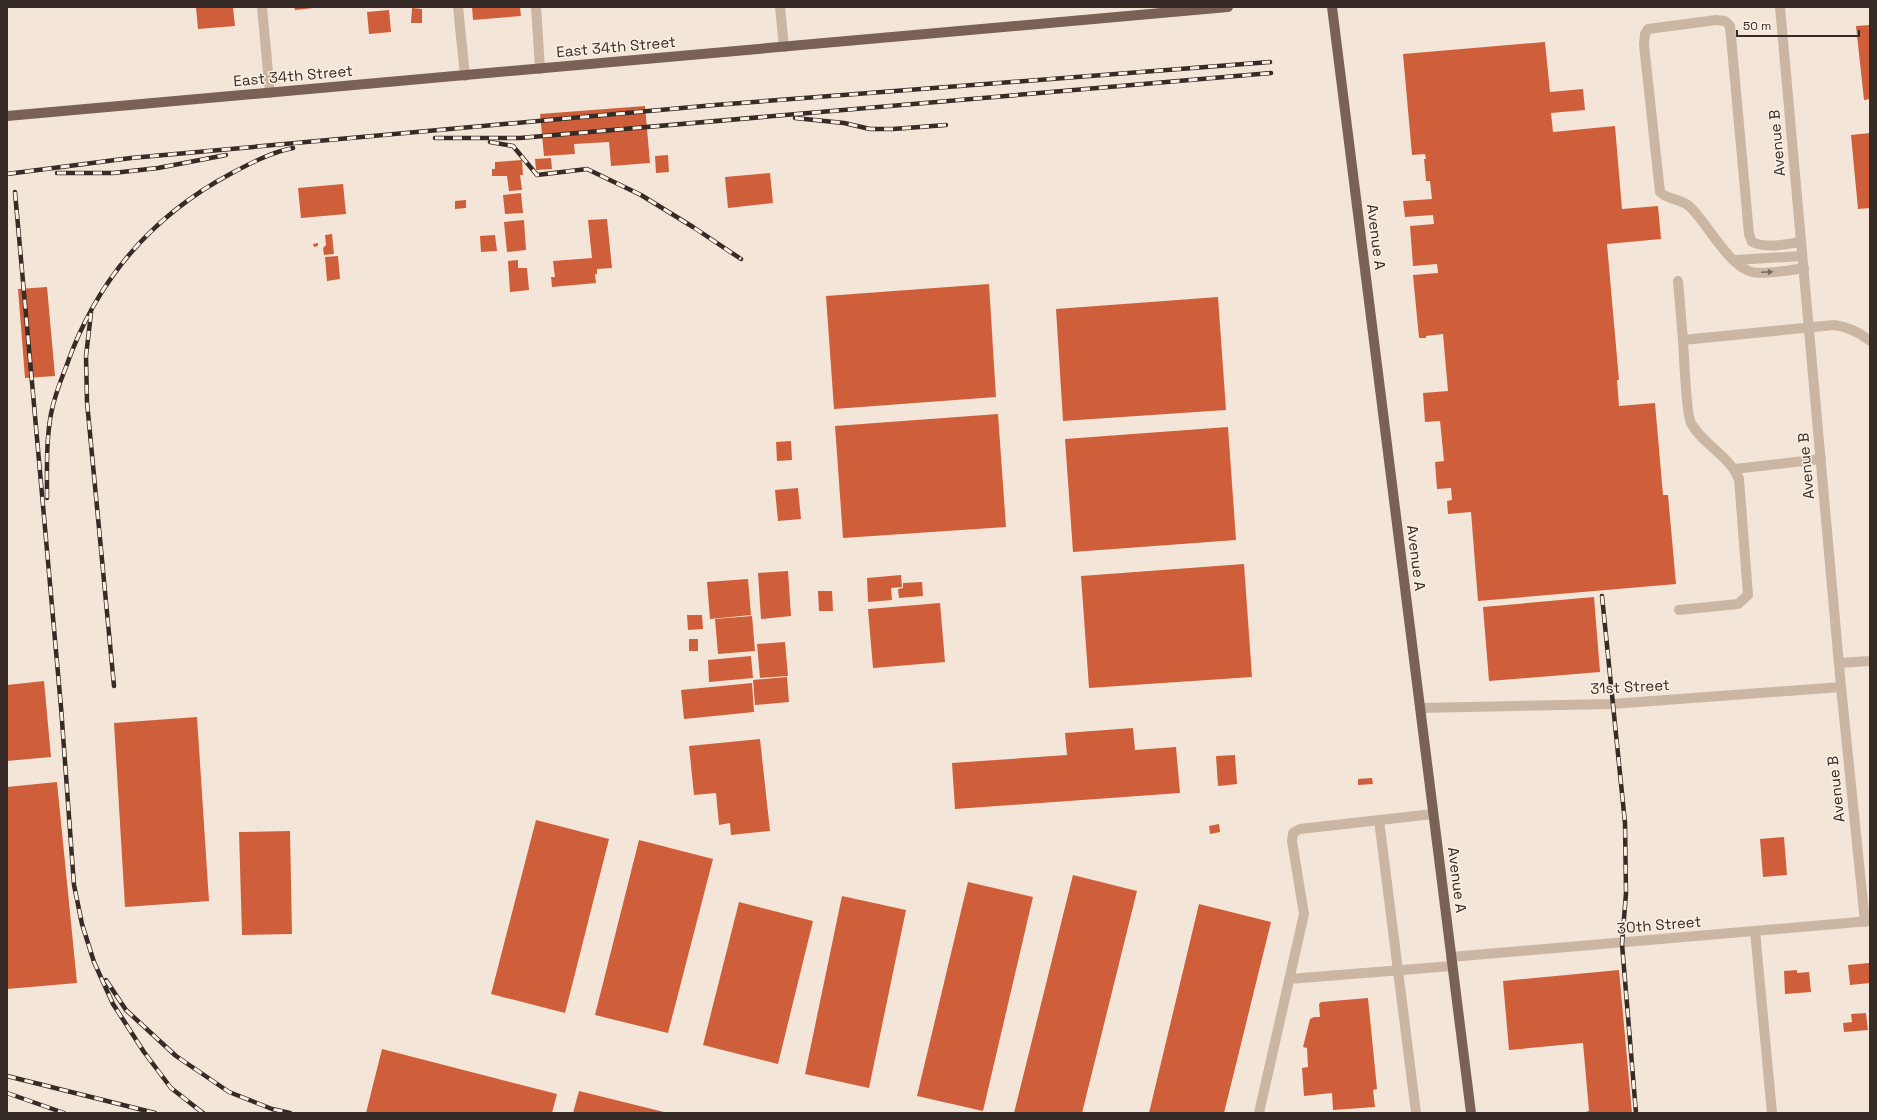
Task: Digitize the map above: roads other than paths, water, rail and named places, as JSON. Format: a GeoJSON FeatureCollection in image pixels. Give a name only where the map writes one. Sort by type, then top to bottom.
{"type":"FeatureCollection","features":[{"type":"Feature","properties":{"kind":"main road","name":"East 34th Street"},"geometry":{"type":"LineString","coordinates":[[7,116],[270,94],[1228,7]]}},
{"type":"Feature","properties":{"kind":"main road","name":"Avenue A"},"geometry":{"type":"LineString","coordinates":[[1332,7],[1471,1113]]}},
{"type":"Feature","properties":{"kind":"street"},"geometry":{"type":"LineString","coordinates":[[262,7],[270,94]]}},
{"type":"Feature","properties":{"kind":"street"},"geometry":{"type":"LineString","coordinates":[[458,7],[465,76]]}},
{"type":"Feature","properties":{"kind":"street"},"geometry":{"type":"LineString","coordinates":[[536,7],[540,69]]}},
{"type":"Feature","properties":{"kind":"street"},"geometry":{"type":"LineString","coordinates":[[780,7],[784,47]]}},
{"type":"Feature","properties":{"kind":"street","name":"Avenue B"},"geometry":{"type":"LineString","coordinates":[[1780,7],[1841,686],[1867,921]]}},
{"type":"Feature","properties":{"kind":"street"},"geometry":{"type":"LineString","coordinates":[[1801,242],[1770,246],[1760,245],[1752,242],[1749,234],[1730,26],[1725,22],[1716,20],[1648,29],[1645,34],[1644,44],[1660,192],[1664,196],[1688,205],[1741,267],[1752,272],[1804,268]]}},
{"type":"Feature","properties":{"kind":"street"},"geometry":{"type":"LineString","coordinates":[[1735,260],[1802,256]]}},
{"type":"Feature","properties":{"kind":"street"},"geometry":{"type":"LineString","coordinates":[[1678,281],[1690,422],[1698,434],[1735,469],[1739,479],[1748,596],[1738,604],[1679,610]]}},
{"type":"Feature","properties":{"kind":"street"},"geometry":{"type":"LineString","coordinates":[[1683,340],[1834,325],[1848,327],[1870,341]]}},
{"type":"Feature","properties":{"kind":"street"},"geometry":{"type":"LineString","coordinates":[[1735,469],[1821,459]]}},
{"type":"Feature","properties":{"kind":"street"},"geometry":{"type":"LineString","coordinates":[[1839,663],[1870,661]]}},
{"type":"Feature","properties":{"kind":"street","name":"31st Street"},"geometry":{"type":"LineString","coordinates":[[1420,708],[1612,704],[1841,686]]}},
{"type":"Feature","properties":{"kind":"street"},"geometry":{"type":"LineString","coordinates":[[1259,1113],[1304,914],[1292,841],[1293,833],[1300,829],[1433,814]]}},
{"type":"Feature","properties":{"kind":"street"},"geometry":{"type":"LineString","coordinates":[[1379,820],[1416,1113]]}},
{"type":"Feature","properties":{"kind":"street","name":"30th Street"},"geometry":{"type":"LineString","coordinates":[[1289,979],[1397,970],[1452,962],[1867,921]]}},
{"type":"Feature","properties":{"kind":"street"},"geometry":{"type":"LineString","coordinates":[[1755,931],[1772,1113]]}},
{"type":"Feature","properties":{"kind":"railway"},"geometry":{"type":"LineString","coordinates":[[7,174],[131,158],[715,105],[1270,62]]}},
{"type":"Feature","properties":{"kind":"railway"},"geometry":{"type":"LineString","coordinates":[[435,138],[520,138],[1271,73]]}},
{"type":"Feature","properties":{"kind":"railway"},"geometry":{"type":"LineString","coordinates":[[795,118],[844,123],[870,129],[893,129],[946,125]]}},
{"type":"Feature","properties":{"kind":"railway"},"geometry":{"type":"LineString","coordinates":[[490,142],[513,146],[537,175],[587,169],[641,195],[741,259]]}},
{"type":"Feature","properties":{"kind":"railway"},"geometry":{"type":"LineString","coordinates":[[47,498],[48,435],[55,396],[78,336],[93,306],[110,279],[130,254],[176,209],[203,190],[232,173],[269,155],[293,148]]}},
{"type":"Feature","properties":{"kind":"railway"},"geometry":{"type":"LineString","coordinates":[[57,173],[113,173],[158,168],[226,155]]}},
{"type":"Feature","properties":{"kind":"railway"},"geometry":{"type":"LineString","coordinates":[[15,192],[61,707],[74,885],[82,924],[94,962],[113,1004],[144,1052],[171,1088],[203,1113]]}},
{"type":"Feature","properties":{"kind":"railway"},"geometry":{"type":"LineString","coordinates":[[91,313],[86,356],[87,402],[114,686]]}},
{"type":"Feature","properties":{"kind":"railway"},"geometry":{"type":"LineString","coordinates":[[1602,596],[1625,823],[1626,893],[1622,944],[1636,1113]]}},
{"type":"Feature","properties":{"kind":"railway"},"geometry":{"type":"LineString","coordinates":[[106,980],[126,1010],[176,1056],[229,1092],[272,1109],[290,1113]]}},
{"type":"Feature","properties":{"kind":"railway"},"geometry":{"type":"LineString","coordinates":[[7,1076],[155,1113]]}},
{"type":"Feature","properties":{"kind":"railway"},"geometry":{"type":"LineString","coordinates":[[7,1093],[64,1113]]}}]}
